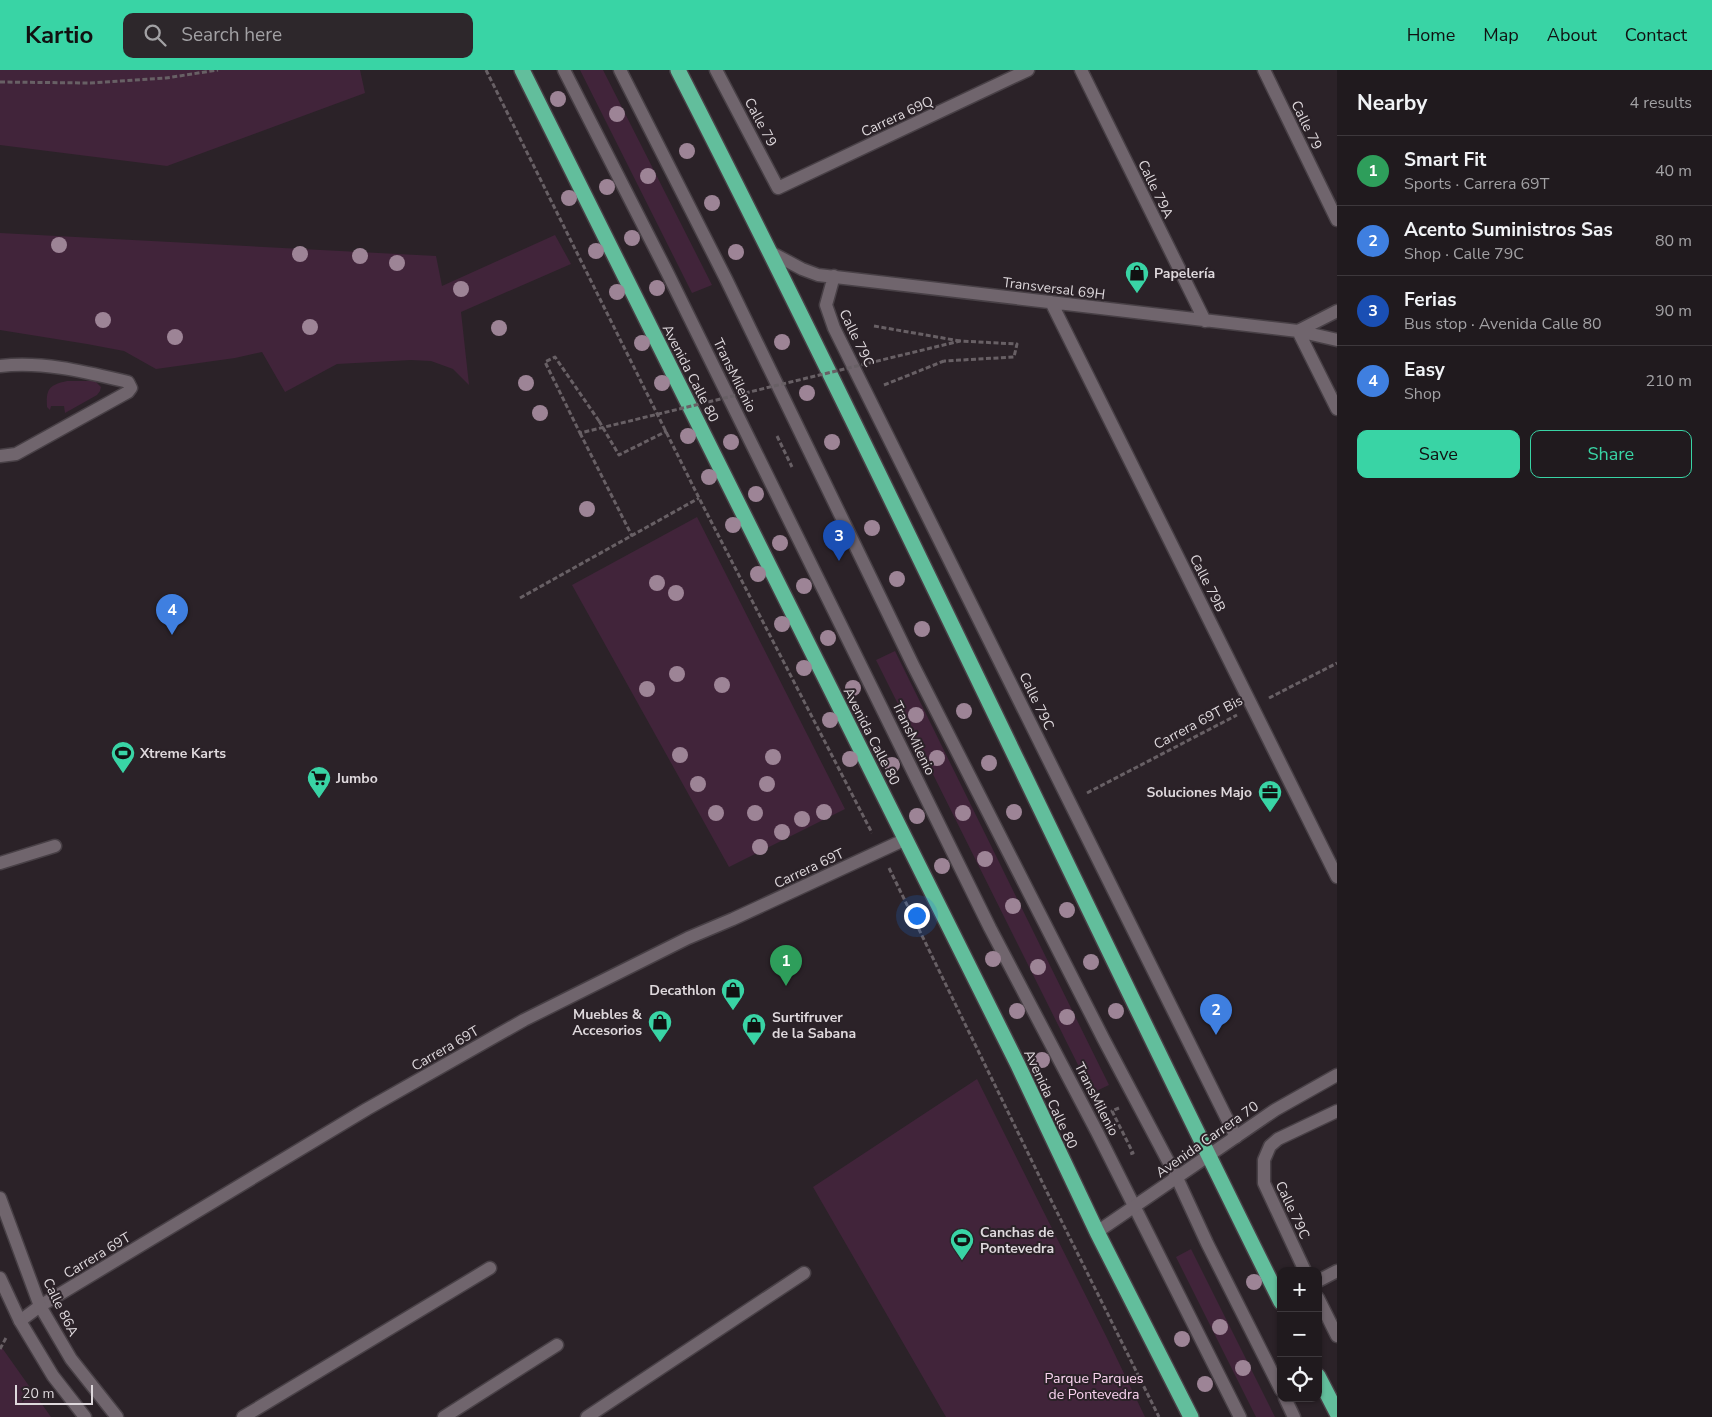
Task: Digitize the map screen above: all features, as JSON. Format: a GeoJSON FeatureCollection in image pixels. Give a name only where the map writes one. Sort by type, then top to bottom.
{"type":"FeatureCollection","features":[{"type":"Feature","properties":{"kind":"highway","name":"Avenida Calle 80"},"geometry":{"type":"LineString","coordinates":[[522,70],[906,839],[1097,1232],[1191,1417]]}},
{"type":"Feature","properties":{"kind":"highway"},"geometry":{"type":"LineString","coordinates":[[678,70],[772,254],[1208,1156],[1277,1294]]}},
{"type":"Feature","properties":{"kind":"highway"},"geometry":{"type":"LineString","coordinates":[[1322,1384],[1337,1413]]}},
{"type":"Feature","properties":{"kind":"street","name":"TransMilenio"},"geometry":{"type":"LineString","coordinates":[[564,70],[668,272],[990,928],[1097,1132],[1240,1417]]}},
{"type":"Feature","properties":{"kind":"street"},"geometry":{"type":"LineString","coordinates":[[620,70],[726,279],[913,665],[1104,1040],[1177,1178],[1207,1243],[1277,1382]]}},
{"type":"Feature","properties":{"kind":"street","name":"Calle 79"},"geometry":{"type":"LineString","coordinates":[[716,70],[778,188]]}},
{"type":"Feature","properties":{"kind":"street","name":"Carrera 69Q"},"geometry":{"type":"LineString","coordinates":[[778,188],[1028,70]]}},
{"type":"Feature","properties":{"kind":"street","name":"Calle 79A"},"geometry":{"type":"LineString","coordinates":[[1081,70],[1205,320]]}},
{"type":"Feature","properties":{"kind":"street","name":"Calle 79"},"geometry":{"type":"LineString","coordinates":[[1264,70],[1337,220]]}},
{"type":"Feature","properties":{"kind":"street","name":"Transversal 69H"},"geometry":{"type":"LineString","coordinates":[[772,254],[818,275],[1298,331],[1337,340]]}},
{"type":"Feature","properties":{"kind":"street","name":"Calle 79C"},"geometry":{"type":"LineString","coordinates":[[834,276],[827,299],[828,313],[1236,1137]]}},
{"type":"Feature","properties":{"kind":"street","name":"Calle 79B"},"geometry":{"type":"LineString","coordinates":[[1051,302],[1337,877]]}},
{"type":"Feature","properties":{"kind":"street"},"geometry":{"type":"LineString","coordinates":[[1337,311],[1298,331],[1337,409]]}},
{"type":"Feature","properties":{"kind":"street"},"geometry":{"type":"LineString","coordinates":[[0,366],[42,364],[70,368],[128,382],[131,388],[128,392],[16,454],[0,456]]}},
{"type":"Feature","properties":{"kind":"street","name":"Carrera 69T"},"geometry":{"type":"LineString","coordinates":[[20,1321],[40,1306],[368,1109],[524,1020],[688,938],[906,839]]}},
{"type":"Feature","properties":{"kind":"street"},"geometry":{"type":"LineString","coordinates":[[0,862],[55,846]]}},
{"type":"Feature","properties":{"kind":"street","name":"Avenida Carrera 70"},"geometry":{"type":"LineString","coordinates":[[1097,1232],[1276,1110],[1337,1075]]}},
{"type":"Feature","properties":{"kind":"street","name":"Calle 79C"},"geometry":{"type":"LineString","coordinates":[[1303,1267],[1264,1182],[1264,1160],[1270,1146],[1278,1139],[1337,1111]]}},
{"type":"Feature","properties":{"kind":"street","name":"Calle 86A"},"geometry":{"type":"LineString","coordinates":[[0,1198],[40,1306],[71,1359],[117,1417]]}},
{"type":"Feature","properties":{"kind":"street"},"geometry":{"type":"LineString","coordinates":[[243,1417],[490,1268]]}},
{"type":"Feature","properties":{"kind":"street"},"geometry":{"type":"LineString","coordinates":[[1322,1279],[1337,1271]]}},
{"type":"Feature","properties":{"kind":"street"},"geometry":{"type":"LineString","coordinates":[[587,1417],[804,1273]]}},
{"type":"Feature","properties":{"kind":"street"},"geometry":{"type":"LineString","coordinates":[[0,1278],[20,1321],[53,1376],[85,1417]]}},
{"type":"Feature","properties":{"kind":"street"},"geometry":{"type":"LineString","coordinates":[[1322,1306],[1337,1336]]}},
{"type":"Feature","properties":{"kind":"street"},"geometry":{"type":"LineString","coordinates":[[444,1417],[557,1345]]}},
{"type":"Feature","properties":{"kind":"street"},"geometry":{"type":"LineString","coordinates":[[1287,1402],[1294,1417]]}},
{"type":"Feature","properties":{"kind":"path"},"geometry":{"type":"LineString","coordinates":[[0,82],[90,83],[166,78],[218,70]]}},
{"type":"Feature","properties":{"kind":"path"},"geometry":{"type":"LineString","coordinates":[[486,70],[699,498],[881,852],[1158,1417]]}},
{"type":"Feature","properties":{"kind":"path"},"geometry":{"type":"LineString","coordinates":[[867,391],[944,362],[1014,357],[1017,344],[960,341],[874,326]]}},
{"type":"Feature","properties":{"kind":"path"},"geometry":{"type":"LineString","coordinates":[[580,433],[960,341]]}},
{"type":"Feature","properties":{"kind":"path"},"geometry":{"type":"LineString","coordinates":[[632,536],[545,362],[555,357],[620,455],[667,431]]}},
{"type":"Feature","properties":{"kind":"path"},"geometry":{"type":"LineString","coordinates":[[756,382],[760,390]]}},
{"type":"Feature","properties":{"kind":"path"},"geometry":{"type":"LineString","coordinates":[[745,385],[749,394]]}},
{"type":"Feature","properties":{"kind":"path"},"geometry":{"type":"LineString","coordinates":[[771,438],[782,434]]}},
{"type":"Feature","properties":{"kind":"path"},"geometry":{"type":"LineString","coordinates":[[777,436],[792,468]]}},
{"type":"Feature","properties":{"kind":"path"},"geometry":{"type":"LineString","coordinates":[[520,598],[699,498]]}},
{"type":"Feature","properties":{"kind":"path","name":"Carrera 69T Bis"},"geometry":{"type":"LineString","coordinates":[[1070,802],[1337,663]]}},
{"type":"Feature","properties":{"kind":"path"},"geometry":{"type":"LineString","coordinates":[[1120,1107],[1112,1111],[1133,1153]]}},
{"type":"Feature","properties":{"kind":"path"},"geometry":{"type":"LineString","coordinates":[[0,1349],[9,1334]]}},
{"type":"Feature","properties":{"kind":"green space"},"geometry":{"type":"Polygon","coordinates":[[[0,70],[360,70],[365,93],[167,166],[0,145],[0,70]]]}},
{"type":"Feature","properties":{"kind":"green space"},"geometry":{"type":"Polygon","coordinates":[[[580,70],[603,70],[712,285],[692,293],[580,70]]]}},
{"type":"Feature","properties":{"kind":"green space"},"geometry":{"type":"Polygon","coordinates":[[[0,233],[436,256],[442,286],[555,235],[571,264],[461,312],[469,385],[453,369],[431,361],[411,360],[337,364],[285,392],[262,352],[235,358],[156,369],[124,351],[0,330],[0,233]]]}},
{"type":"Feature","properties":{"kind":"green space"},"geometry":{"type":"Polygon","coordinates":[[[67,381],[95,381],[101,387],[97,395],[65,413],[64,406],[51,406],[50,410],[47,407],[48,392],[52,386],[67,381]]]}},
{"type":"Feature","properties":{"kind":"green space"},"geometry":{"type":"Polygon","coordinates":[[[697,517],[845,809],[729,867],[572,585],[697,517]]]}},
{"type":"Feature","properties":{"kind":"green space"},"geometry":{"type":"Polygon","coordinates":[[[895,651],[1109,1085],[1092,1093],[876,660],[895,651]]]}},
{"type":"Feature","properties":{"kind":"green space","name":"Canchas de Pontevedra"},"geometry":{"type":"Polygon","coordinates":[[[977,1079],[1145,1417],[946,1417],[813,1187],[977,1079]]]}},
{"type":"Feature","properties":{"kind":"green space"},"geometry":{"type":"Polygon","coordinates":[[[1191,1249],[1275,1417],[1256,1417],[1176,1257],[1191,1249]]]}},
{"type":"Feature","properties":{"kind":"green space"},"geometry":{"type":"Polygon","coordinates":[[[0,1345],[51,1417],[0,1417],[0,1345]]]}},
{"type":"Feature","properties":{"kind":"place","name":"Papelería"},"geometry":{"type":"Point","coordinates":[1137,294]}},
{"type":"Feature","properties":{"kind":"place","name":"Ferias"},"geometry":{"type":"Point","coordinates":[839,561]}},
{"type":"Feature","properties":{"kind":"place","name":"Easy"},"geometry":{"type":"Point","coordinates":[172,635]}},
{"type":"Feature","properties":{"kind":"place","name":"Xtreme Karts"},"geometry":{"type":"Point","coordinates":[123,774]}},
{"type":"Feature","properties":{"kind":"place","name":"Jumbo"},"geometry":{"type":"Point","coordinates":[319,799]}},
{"type":"Feature","properties":{"kind":"place","name":"Soluciones Majo"},"geometry":{"type":"Point","coordinates":[1270,813]}},
{"type":"Feature","properties":{"kind":"place","name":"Smart Fit"},"geometry":{"type":"Point","coordinates":[786,986]}},
{"type":"Feature","properties":{"kind":"place","name":"Decathlon"},"geometry":{"type":"Point","coordinates":[733,1011]}},
{"type":"Feature","properties":{"kind":"place","name":"Acento Suministros Sas"},"geometry":{"type":"Point","coordinates":[1216,1035]}},
{"type":"Feature","properties":{"kind":"place","name":"Muebles & Accesorios"},"geometry":{"type":"Point","coordinates":[660,1043]}},
{"type":"Feature","properties":{"kind":"place","name":"Surtifruver de la Sabana"},"geometry":{"type":"Point","coordinates":[754,1046]}},
{"type":"Feature","properties":{"kind":"place","name":"Canchas de Pontevedra"},"geometry":{"type":"Point","coordinates":[962,1261]}},
{"type":"Feature","properties":{"kind":"park label","name":"Parque Parques de Pontevedra"},"geometry":{"type":"Point","coordinates":[1094,1386]}}]}
